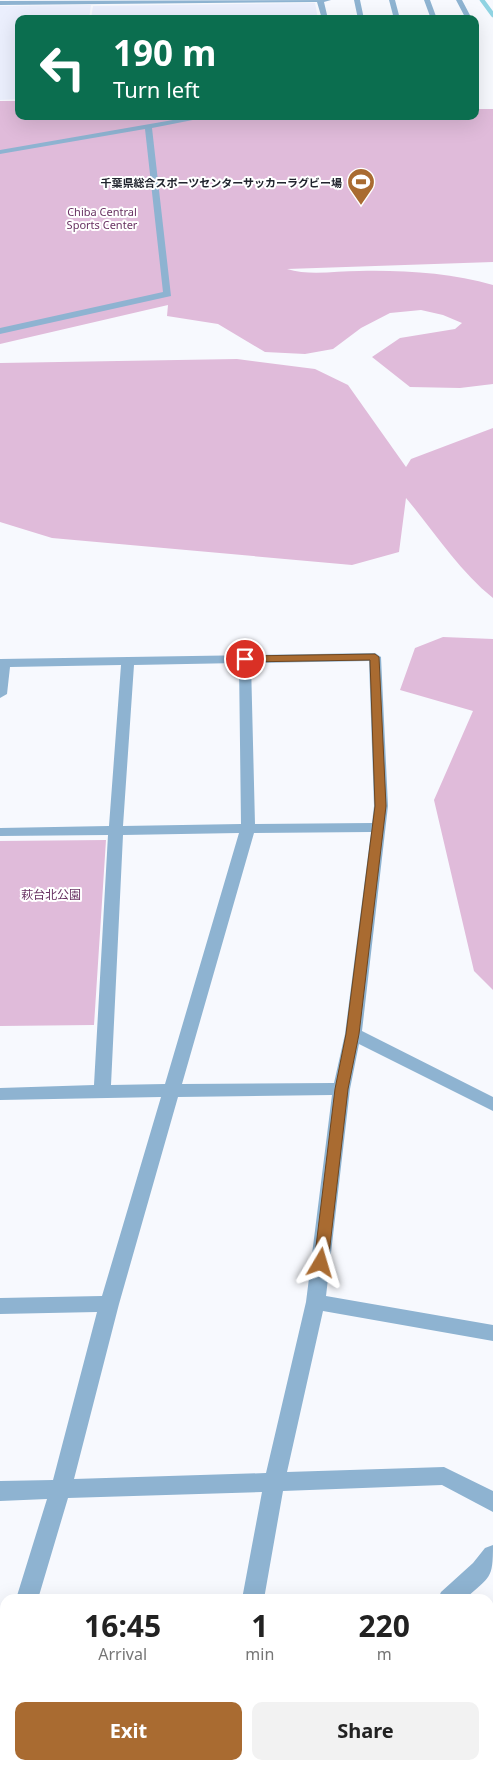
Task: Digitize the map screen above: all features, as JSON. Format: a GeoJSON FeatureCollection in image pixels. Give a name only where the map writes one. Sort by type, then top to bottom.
{"type":"FeatureCollection","features":[{"type":"Feature","properties":{"kind":"street"},"geometry":{"type":"LineString","coordinates":[[320,0],[324,15]]}},
{"type":"Feature","properties":{"kind":"street"},"geometry":{"type":"LineString","coordinates":[[0,2],[328,0]]}},
{"type":"Feature","properties":{"kind":"street"},"geometry":{"type":"LineString","coordinates":[[357,0],[360,15]]}},
{"type":"Feature","properties":{"kind":"street"},"geometry":{"type":"LineString","coordinates":[[392,0],[396,15]]}},
{"type":"Feature","properties":{"kind":"street"},"geometry":{"type":"LineString","coordinates":[[427,0],[433,15]]}},
{"type":"Feature","properties":{"kind":"street"},"geometry":{"type":"LineString","coordinates":[[460,0],[467,15]]}},
{"type":"Feature","properties":{"kind":"street"},"geometry":{"type":"LineString","coordinates":[[0,152],[187,120]]}},
{"type":"Feature","properties":{"kind":"street"},"geometry":{"type":"LineString","coordinates":[[0,331],[168,294],[148,127]]}},
{"type":"Feature","properties":{"kind":"street"},"geometry":{"type":"LineString","coordinates":[[0,694],[2,663],[375,657],[381,806],[379,827],[352,1034],[341,1089],[316,1302],[274,1481],[253,1594]]}},
{"type":"Feature","properties":{"kind":"street"},"geometry":{"type":"LineString","coordinates":[[29,1594],[61,1488],[109,1304],[248,830],[245,659]]}},
{"type":"Feature","properties":{"kind":"street"},"geometry":{"type":"LineString","coordinates":[[102,1091],[116,830],[128,660]]}},
{"type":"Feature","properties":{"kind":"street"},"geometry":{"type":"LineString","coordinates":[[0,832],[379,827]]}},
{"type":"Feature","properties":{"kind":"street"},"geometry":{"type":"LineString","coordinates":[[352,1034],[493,1105]]}},
{"type":"Feature","properties":{"kind":"street"},"geometry":{"type":"LineString","coordinates":[[0,1094],[102,1091],[341,1089]]}},
{"type":"Feature","properties":{"kind":"street"},"geometry":{"type":"LineString","coordinates":[[316,1302],[493,1333]]}},
{"type":"Feature","properties":{"kind":"street"},"geometry":{"type":"LineString","coordinates":[[0,1306],[109,1304]]}},
{"type":"Feature","properties":{"kind":"street"},"geometry":{"type":"LineString","coordinates":[[0,1491],[444,1476],[493,1502]]}},
{"type":"Feature","properties":{"kind":"street"},"geometry":{"type":"LineString","coordinates":[[455,1594],[481,1570],[493,1555]]}},
{"type":"Feature","properties":{"kind":"shaded area"},"geometry":{"type":"Polygon","coordinates":[[[315,3],[317,15],[92,15],[93,6],[315,3]]]}},
{"type":"Feature","properties":{"kind":"shaded area"},"geometry":{"type":"Polygon","coordinates":[[[91,5],[90,15],[15,15],[15,99],[0,100],[0,6],[91,5]]]}},
{"type":"Feature","properties":{"kind":"green space","name":"Chiba Central Sports Center"},"geometry":{"type":"Polygon","coordinates":[[[0,101],[15,101],[15,120],[479,120],[479,109],[493,109],[493,262],[287,269],[313,273],[376,271],[427,273],[493,285],[493,384],[460,388],[410,387],[372,357],[400,338],[455,329],[462,323],[443,315],[421,310],[390,313],[361,328],[333,349],[305,354],[265,352],[218,324],[167,316],[168,305],[0,344],[0,101]]]}},
{"type":"Feature","properties":{"kind":"green space"},"geometry":{"type":"Polygon","coordinates":[[[237,359],[315,369],[348,385],[406,467],[411,459],[493,428],[493,598],[457,563],[406,498],[399,552],[352,565],[52,538],[0,522],[0,363],[237,359]]]}},
{"type":"Feature","properties":{"kind":"green space"},"geometry":{"type":"Polygon","coordinates":[[[443,637],[493,639],[493,990],[474,971],[434,800],[473,711],[400,690],[415,648],[443,637]]]}},
{"type":"Feature","properties":{"kind":"green space","name":"萩台北公園"},"geometry":{"type":"Polygon","coordinates":[[[106,840],[94,1025],[0,1026],[0,841],[106,840]]]}},
{"type":"Feature","properties":{"kind":"waterway"},"geometry":{"type":"LineString","coordinates":[[482,0],[493,15]]}},
{"type":"Feature","properties":{"kind":"place","name":"千葉県総合スポーツセンターサッカーラグビー場"},"geometry":{"type":"Point","coordinates":[361,206]}},
{"type":"Feature","properties":{"kind":"route"},"geometry":{"type":"LineString","coordinates":[[245,659],[375,657],[381,806],[352,1034],[341,1089],[321,1263]]}}]}
